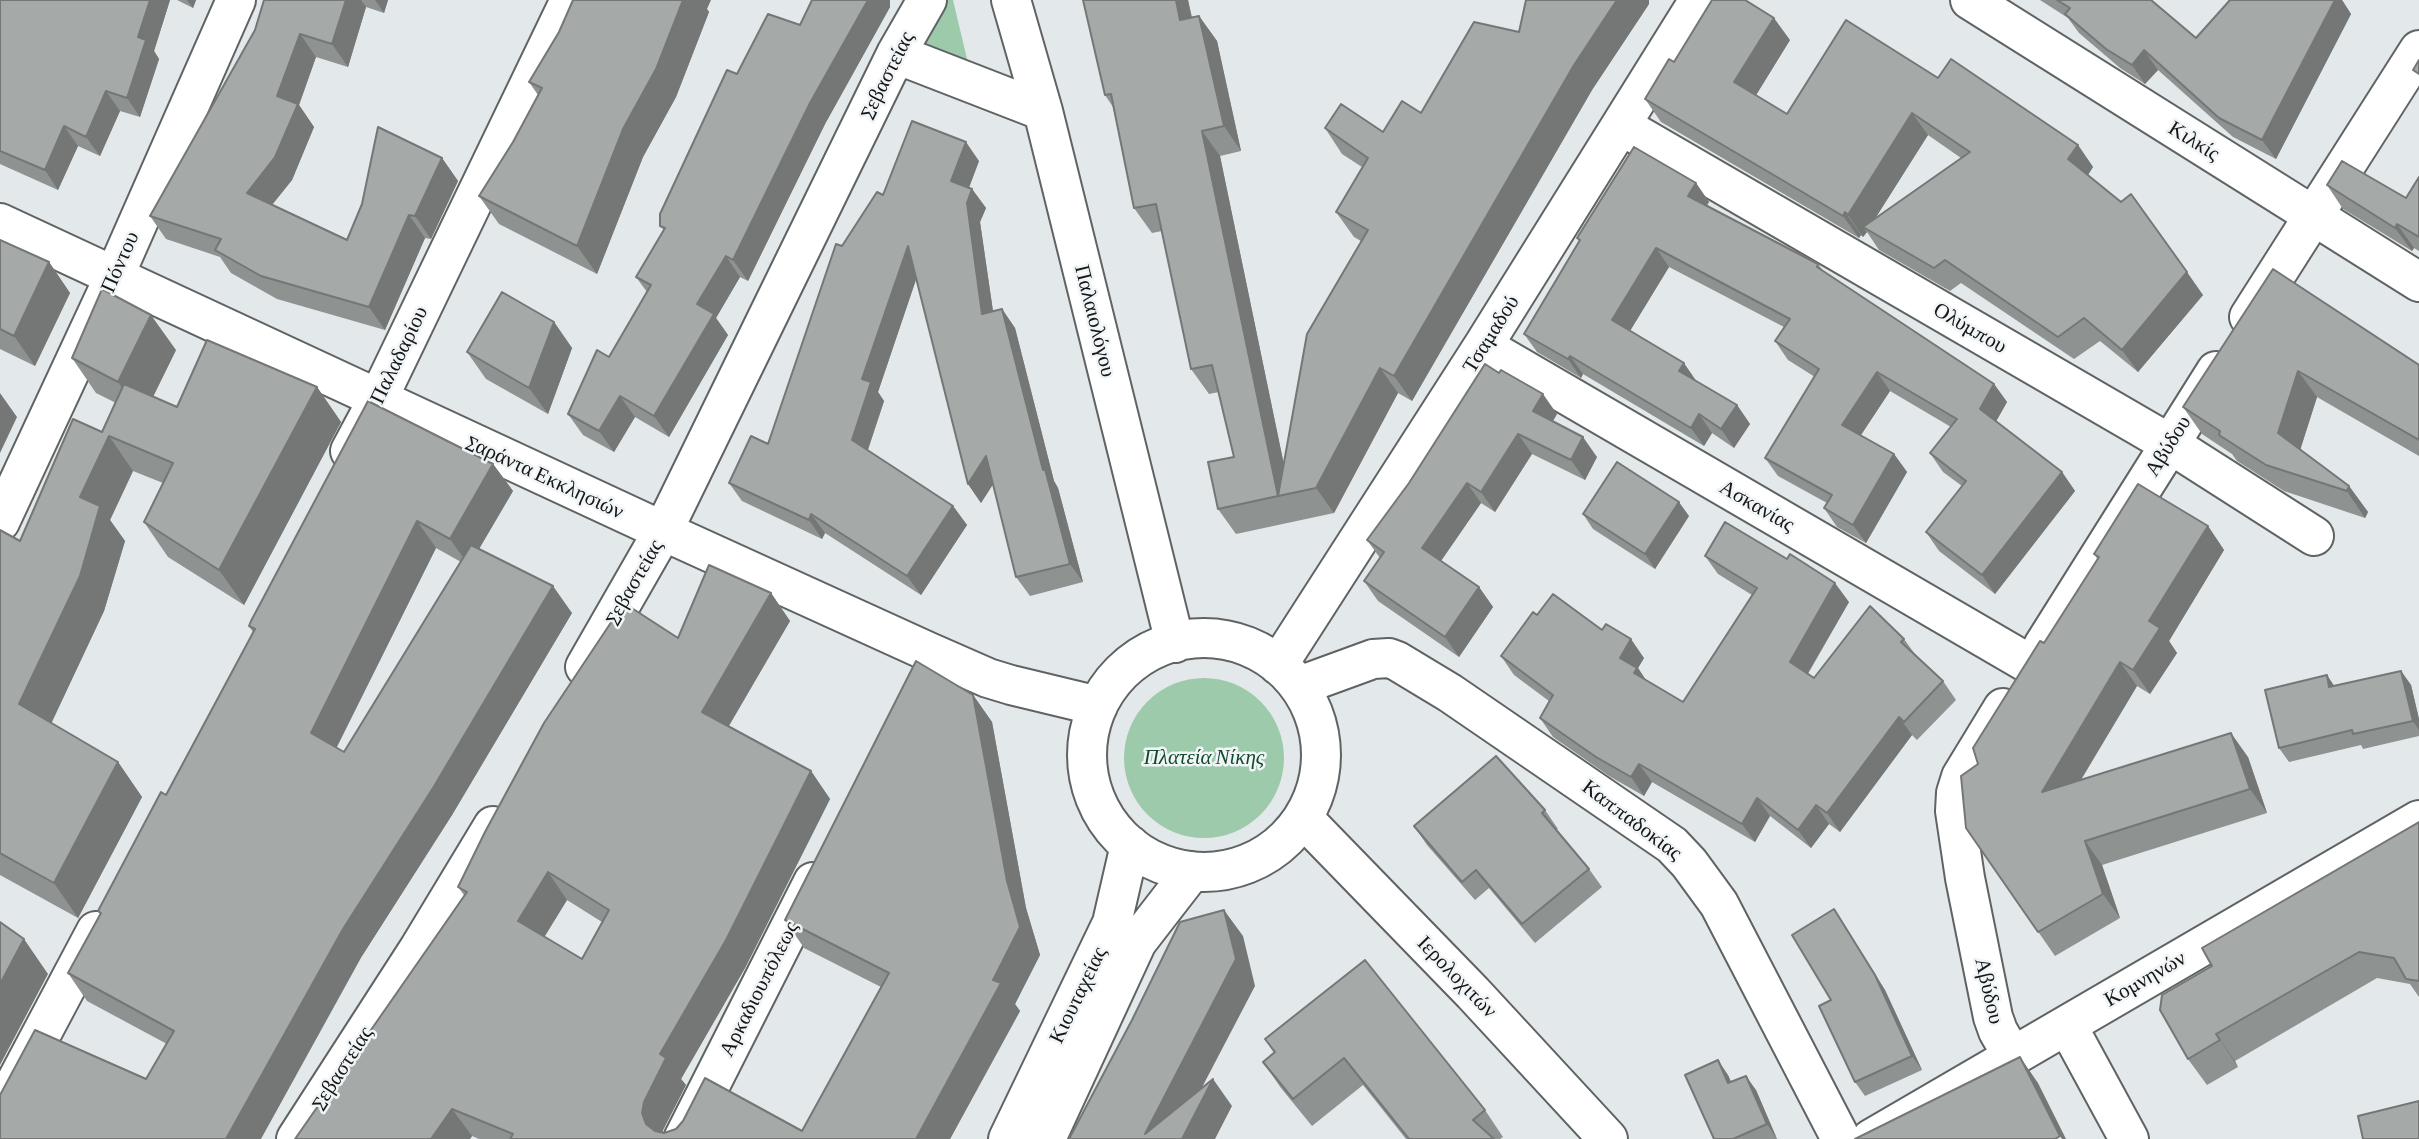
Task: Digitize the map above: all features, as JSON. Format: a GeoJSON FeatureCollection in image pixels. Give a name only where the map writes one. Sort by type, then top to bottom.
{"type":"FeatureCollection","features":[{"type":"Feature","properties":{"kind":"street","name":"Πόντου"},"geometry":{"type":"LineString","coordinates":[[0,522],[114,277],[236,0]]}},
{"type":"Feature","properties":{"kind":"street","name":"Παλαδαρίου"},"geometry":{"type":"LineString","coordinates":[[332,485],[378,399],[570,0]]}},
{"type":"Feature","properties":{"kind":"street","name":"Σεβαστείας"},"geometry":{"type":"LineString","coordinates":[[567,699],[663,531],[896,54],[927,0]]}},
{"type":"Feature","properties":{"kind":"street","name":"Παλαιολόγου"},"geometry":{"type":"LineString","coordinates":[[1011,0],[1043,111],[1175,643]]}},
{"type":"Feature","properties":{"kind":"street","name":"Τσαμαδού"},"geometry":{"type":"LineString","coordinates":[[1289,676],[1483,346],[1699,0]]}},
{"type":"Feature","properties":{"kind":"street","name":"Κιλκίς"},"geometry":{"type":"LineString","coordinates":[[1970,0],[2419,282]]}},
{"type":"Feature","properties":{"kind":"street","name":"Αβύδου"},"geometry":{"type":"LineString","coordinates":[[2012,1057],[1998,1031],[1991,1006],[1960,846],[1955,811],[1956,793],[1969,761],[2419,50]]}},
{"type":"Feature","properties":{"kind":"street"},"geometry":{"type":"LineString","coordinates":[[896,54],[1043,111]]}},
{"type":"Feature","properties":{"kind":"street","name":"Ολύμπου"},"geometry":{"type":"LineString","coordinates":[[1622,126],[2170,444],[2314,536]]}},
{"type":"Feature","properties":{"kind":"street","name":"Σαράντα Εκκλησιών"},"geometry":{"type":"LineString","coordinates":[[0,223],[663,531],[922,664],[1098,706]]}},
{"type":"Feature","properties":{"kind":"street","name":"Ασκανίας"},"geometry":{"type":"LineString","coordinates":[[1483,346],[2031,665]]}},
{"type":"Feature","properties":{"kind":"street"},"geometry":{"type":"LineString","coordinates":[[1191,639],[1222,640],[1252,648],[1289,676],[1315,717],[1321,751],[1315,793],[1303,818],[1285,840],[1261,857],[1228,869],[1192,871],[1159,863],[1130,845],[1119,834],[1101,810],[1090,781],[1087,750],[1098,706],[1114,681],[1130,666],[1148,653],[1175,643],[1191,639]]}},
{"type":"Feature","properties":{"kind":"street","name":"Καππαδοκίας"},"geometry":{"type":"LineString","coordinates":[[1289,676],[1373,659],[1389,658],[1397,661],[1450,693],[1672,845],[1719,904],[1841,1139]]}},
{"type":"Feature","properties":{"kind":"street","name":"Σεβαστείας"},"geometry":{"type":"LineString","coordinates":[[296,1139],[418,950],[512,795]]}},
{"type":"Feature","properties":{"kind":"street","name":"Ιερολοχιτών"},"geometry":{"type":"LineString","coordinates":[[1303,818],[1473,993],[1608,1139]]}},
{"type":"Feature","properties":{"kind":"street","name":"Κομνηνών"},"geometry":{"type":"LineString","coordinates":[[1871,1139],[2419,820]]}},
{"type":"Feature","properties":{"kind":"street","name":"Κιουταχείας"},"geometry":{"type":"LineString","coordinates":[[1009,1139],[1112,923],[1130,845]]}},
{"type":"Feature","properties":{"kind":"street","name":"Αρκαδιουπόλεως"},"geometry":{"type":"LineString","coordinates":[[683,1139],[828,852]]}},
{"type":"Feature","properties":{"kind":"street","name":"Κιουταχείας"},"geometry":{"type":"LineString","coordinates":[[1046,1139],[1137,942],[1192,871]]}},
{"type":"Feature","properties":{"kind":"street"},"geometry":{"type":"LineString","coordinates":[[0,1112],[111,902]]}},
{"type":"Feature","properties":{"kind":"street"},"geometry":{"type":"LineString","coordinates":[[2067,1025],[2129,1139]]}},
{"type":"Feature","properties":{"kind":"green space"},"geometry":{"type":"Polygon","coordinates":[[[939,0],[953,0],[968,63],[918,46],[939,0]]]}},
{"type":"Feature","properties":{"kind":"green space","name":"Πλατεία Νίκης"},"geometry":{"type":"Polygon","coordinates":[[[1204,678],[1234,684],[1260,702],[1278,728],[1284,758],[1278,788],[1260,814],[1234,832],[1204,838],[1174,832],[1148,814],[1130,788],[1124,758],[1130,728],[1148,702],[1174,684],[1204,678]]]}},
{"type":"Feature","properties":{"kind":"building"},"geometry":{"type":"Polygon","coordinates":[[[0,0],[150,0],[138,37],[146,40],[127,98],[106,91],[86,137],[64,126],[45,170],[0,151],[0,0]]]}},
{"type":"Feature","properties":{"kind":"building"},"geometry":{"type":"Polygon","coordinates":[[[264,0],[346,0],[332,44],[300,34],[277,96],[298,104],[275,157],[247,193],[347,240],[362,204],[378,127],[442,158],[415,216],[409,215],[369,307],[261,276],[215,250],[221,239],[150,216],[255,30],[264,0]]]}},
{"type":"Feature","properties":{"kind":"building"},"geometry":{"type":"Polygon","coordinates":[[[573,0],[683,0],[656,69],[623,129],[577,246],[479,196],[513,142],[542,88],[529,82],[559,32],[573,0]]]}},
{"type":"Feature","properties":{"kind":"building"},"geometry":{"type":"Polygon","coordinates":[[[812,0],[868,0],[810,103],[733,260],[726,256],[697,304],[714,314],[654,416],[620,396],[599,431],[568,414],[597,350],[609,357],[651,285],[636,277],[665,228],[660,226],[660,214],[727,70],[737,74],[768,14],[800,25],[812,0]]]}},
{"type":"Feature","properties":{"kind":"building"},"geometry":{"type":"Polygon","coordinates":[[[1083,0],[1176,0],[1180,20],[1199,16],[1224,126],[1202,131],[1278,496],[1218,509],[1208,462],[1234,457],[1212,365],[1191,369],[1156,204],[1134,208],[1111,94],[1105,95],[1083,0]]]}},
{"type":"Feature","properties":{"kind":"building"},"geometry":{"type":"Polygon","coordinates":[[[1526,0],[1617,0],[1574,65],[1394,376],[1380,368],[1316,488],[1278,496],[1307,334],[1368,230],[1336,212],[1368,158],[1325,128],[1341,104],[1383,132],[1402,101],[1421,113],[1474,22],[1519,32],[1526,0]]]}},
{"type":"Feature","properties":{"kind":"building"},"geometry":{"type":"Polygon","coordinates":[[[1712,0],[1745,0],[1774,18],[1734,82],[1787,114],[1846,20],[1938,78],[1951,59],[2078,145],[2068,159],[2121,202],[2131,194],[2187,272],[2122,350],[2084,318],[2058,337],[1945,260],[1934,268],[1863,227],[1970,152],[1912,113],[1848,215],[1845,212],[1843,216],[1645,99],[1669,59],[1674,62],[1712,0]]]}},
{"type":"Feature","properties":{"kind":"building"},"geometry":{"type":"Polygon","coordinates":[[[2057,0],[2151,0],[2196,38],[2230,0],[2335,0],[2262,140],[2219,118],[2144,50],[2132,65],[2106,49],[2065,14],[2070,8],[2057,0]]]}},
{"type":"Feature","properties":{"kind":"building"},"geometry":{"type":"Polygon","coordinates":[[[2419,60],[2419,74],[2413,70],[2419,60]]]}},
{"type":"Feature","properties":{"kind":"building"},"geometry":{"type":"Polygon","coordinates":[[[912,121],[966,142],[951,181],[972,189],[967,203],[982,314],[1002,309],[1070,564],[1016,577],[986,456],[968,484],[908,246],[862,379],[871,382],[852,440],[953,506],[907,576],[811,514],[809,520],[729,483],[751,436],[768,444],[836,244],[842,246],[877,192],[883,195],[912,121]]]}},
{"type":"Feature","properties":{"kind":"building"},"geometry":{"type":"Polygon","coordinates":[[[1634,147],[1696,183],[1688,196],[1818,264],[1817,267],[1994,384],[1980,409],[2062,472],[1982,575],[1926,532],[1966,481],[1930,453],[1957,419],[1877,372],[1842,425],[1894,454],[1853,525],[1824,508],[1832,495],[1765,458],[1819,369],[1775,341],[1790,319],[1656,248],[1612,320],[1684,363],[1679,371],[1737,405],[1721,429],[1699,414],[1691,428],[1570,356],[1568,359],[1524,334],[1580,240],[1577,238],[1634,147]]]}},
{"type":"Feature","properties":{"kind":"building"},"geometry":{"type":"Polygon","coordinates":[[[2342,161],[2406,198],[2419,177],[2419,237],[2397,224],[2395,228],[2327,185],[2342,161]]]}},
{"type":"Feature","properties":{"kind":"building"},"geometry":{"type":"Polygon","coordinates":[[[0,240],[49,262],[14,336],[0,329],[0,240]]]}},
{"type":"Feature","properties":{"kind":"building"},"geometry":{"type":"Polygon","coordinates":[[[2273,269],[2419,365],[2419,440],[2298,371],[2278,433],[2349,486],[2347,491],[2266,465],[2219,435],[2220,431],[2183,407],[2273,269]]]}},
{"type":"Feature","properties":{"kind":"building"},"geometry":{"type":"Polygon","coordinates":[[[102,289],[151,315],[118,382],[72,358],[102,289]]]}},
{"type":"Feature","properties":{"kind":"building"},"geometry":{"type":"Polygon","coordinates":[[[502,292],[554,322],[529,388],[467,352],[502,292]]]}},
{"type":"Feature","properties":{"kind":"building"},"geometry":{"type":"Polygon","coordinates":[[[207,340],[317,387],[219,570],[144,522],[173,463],[109,436],[80,497],[100,506],[80,576],[19,704],[118,762],[54,883],[0,853],[0,530],[20,541],[73,419],[102,432],[124,384],[177,407],[207,340]]]}},
{"type":"Feature","properties":{"kind":"building"},"geometry":{"type":"Polygon","coordinates":[[[1485,364],[1543,394],[1533,411],[1583,437],[1571,460],[1518,434],[1481,492],[1467,483],[1422,548],[1479,587],[1445,637],[1364,581],[1384,552],[1367,540],[1409,483],[1485,364]]]}},
{"type":"Feature","properties":{"kind":"building"},"geometry":{"type":"Polygon","coordinates":[[[368,401],[493,464],[450,539],[417,521],[311,733],[344,752],[471,545],[553,586],[433,788],[343,929],[226,1139],[0,1139],[0,1095],[35,1030],[146,1079],[174,1031],[68,973],[161,792],[166,795],[255,629],[249,626],[251,621],[368,401]]]}},
{"type":"Feature","properties":{"kind":"building"},"geometry":{"type":"Polygon","coordinates":[[[1617,462],[1679,502],[1645,554],[1583,514],[1617,462]]]}},
{"type":"Feature","properties":{"kind":"building"},"geometry":{"type":"Polygon","coordinates":[[[2138,484],[2208,526],[2149,621],[2160,628],[2133,670],[2120,662],[2042,792],[2231,733],[2250,789],[2085,841],[2103,894],[2038,932],[1966,828],[1961,776],[1978,764],[1973,748],[2040,641],[2044,643],[2099,557],[2094,554],[2138,484]]]}},
{"type":"Feature","properties":{"kind":"building"},"geometry":{"type":"Polygon","coordinates":[[[1725,522],[1787,559],[1790,554],[1835,583],[1790,662],[1814,678],[1870,606],[1904,639],[1901,642],[1943,681],[1904,722],[1899,717],[1827,813],[1816,805],[1798,830],[1757,798],[1742,824],[1639,764],[1631,777],[1596,757],[1540,718],[1553,695],[1501,656],[1533,612],[1537,615],[1553,594],[1602,630],[1606,624],[1631,639],[1620,658],[1637,668],[1634,673],[1683,702],[1757,588],[1705,556],[1725,522]]]}},
{"type":"Feature","properties":{"kind":"building"},"geometry":{"type":"Polygon","coordinates":[[[709,565],[771,593],[702,712],[811,771],[726,940],[660,1054],[666,1058],[644,1102],[642,1113],[646,1124],[655,1131],[664,1133],[676,1129],[683,1121],[705,1078],[802,1131],[889,973],[785,920],[916,661],[973,695],[1007,881],[1020,927],[993,980],[1001,983],[916,1139],[510,1139],[513,1134],[452,1109],[431,1139],[295,1139],[467,892],[458,887],[544,723],[624,603],[678,638],[709,565]],[[548,872],[518,921],[582,959],[609,910],[548,872]]]}},
{"type":"Feature","properties":{"kind":"building"},"geometry":{"type":"Polygon","coordinates":[[[2401,671],[2413,721],[2353,734],[2352,730],[2279,748],[2265,690],[2327,675],[2329,687],[2401,671]]]}},
{"type":"Feature","properties":{"kind":"building"},"geometry":{"type":"Polygon","coordinates":[[[1496,756],[1545,810],[1542,813],[1589,869],[1522,924],[1476,870],[1462,882],[1414,826],[1496,756]]]}},
{"type":"Feature","properties":{"kind":"building"},"geometry":{"type":"Polygon","coordinates":[[[2419,822],[2419,981],[2406,979],[2394,958],[2359,952],[2216,1034],[2220,1040],[2188,1059],[2160,1010],[2162,995],[2212,966],[2202,948],[2419,822]]]}},
{"type":"Feature","properties":{"kind":"building"},"geometry":{"type":"Polygon","coordinates":[[[1834,909],[1875,975],[1912,1056],[1855,1082],[1819,1006],[1831,1000],[1792,935],[1834,909]]]}},
{"type":"Feature","properties":{"kind":"building"},"geometry":{"type":"Polygon","coordinates":[[[1224,910],[1236,959],[1145,1134],[1213,1079],[1182,1139],[1069,1139],[1180,922],[1224,910]]]}},
{"type":"Feature","properties":{"kind":"building"},"geometry":{"type":"Polygon","coordinates":[[[0,922],[24,939],[0,984],[0,922]]]}},
{"type":"Feature","properties":{"kind":"building"},"geometry":{"type":"Polygon","coordinates":[[[1365,960],[1485,1110],[1473,1120],[1494,1139],[1409,1139],[1344,1058],[1293,1099],[1263,1062],[1275,1052],[1265,1039],[1365,960]]]}},
{"type":"Feature","properties":{"kind":"building"},"geometry":{"type":"Polygon","coordinates":[[[2020,1057],[2060,1136],[2055,1139],[1855,1139],[2020,1057]]]}},
{"type":"Feature","properties":{"kind":"building"},"geometry":{"type":"Polygon","coordinates":[[[1718,1060],[1728,1083],[1746,1076],[1767,1124],[1733,1139],[1714,1139],[1685,1075],[1718,1060]]]}},
{"type":"Feature","properties":{"kind":"building"},"geometry":{"type":"Polygon","coordinates":[[[2419,1101],[2419,1139],[2363,1139],[2358,1116],[2419,1101]]]}}]}
